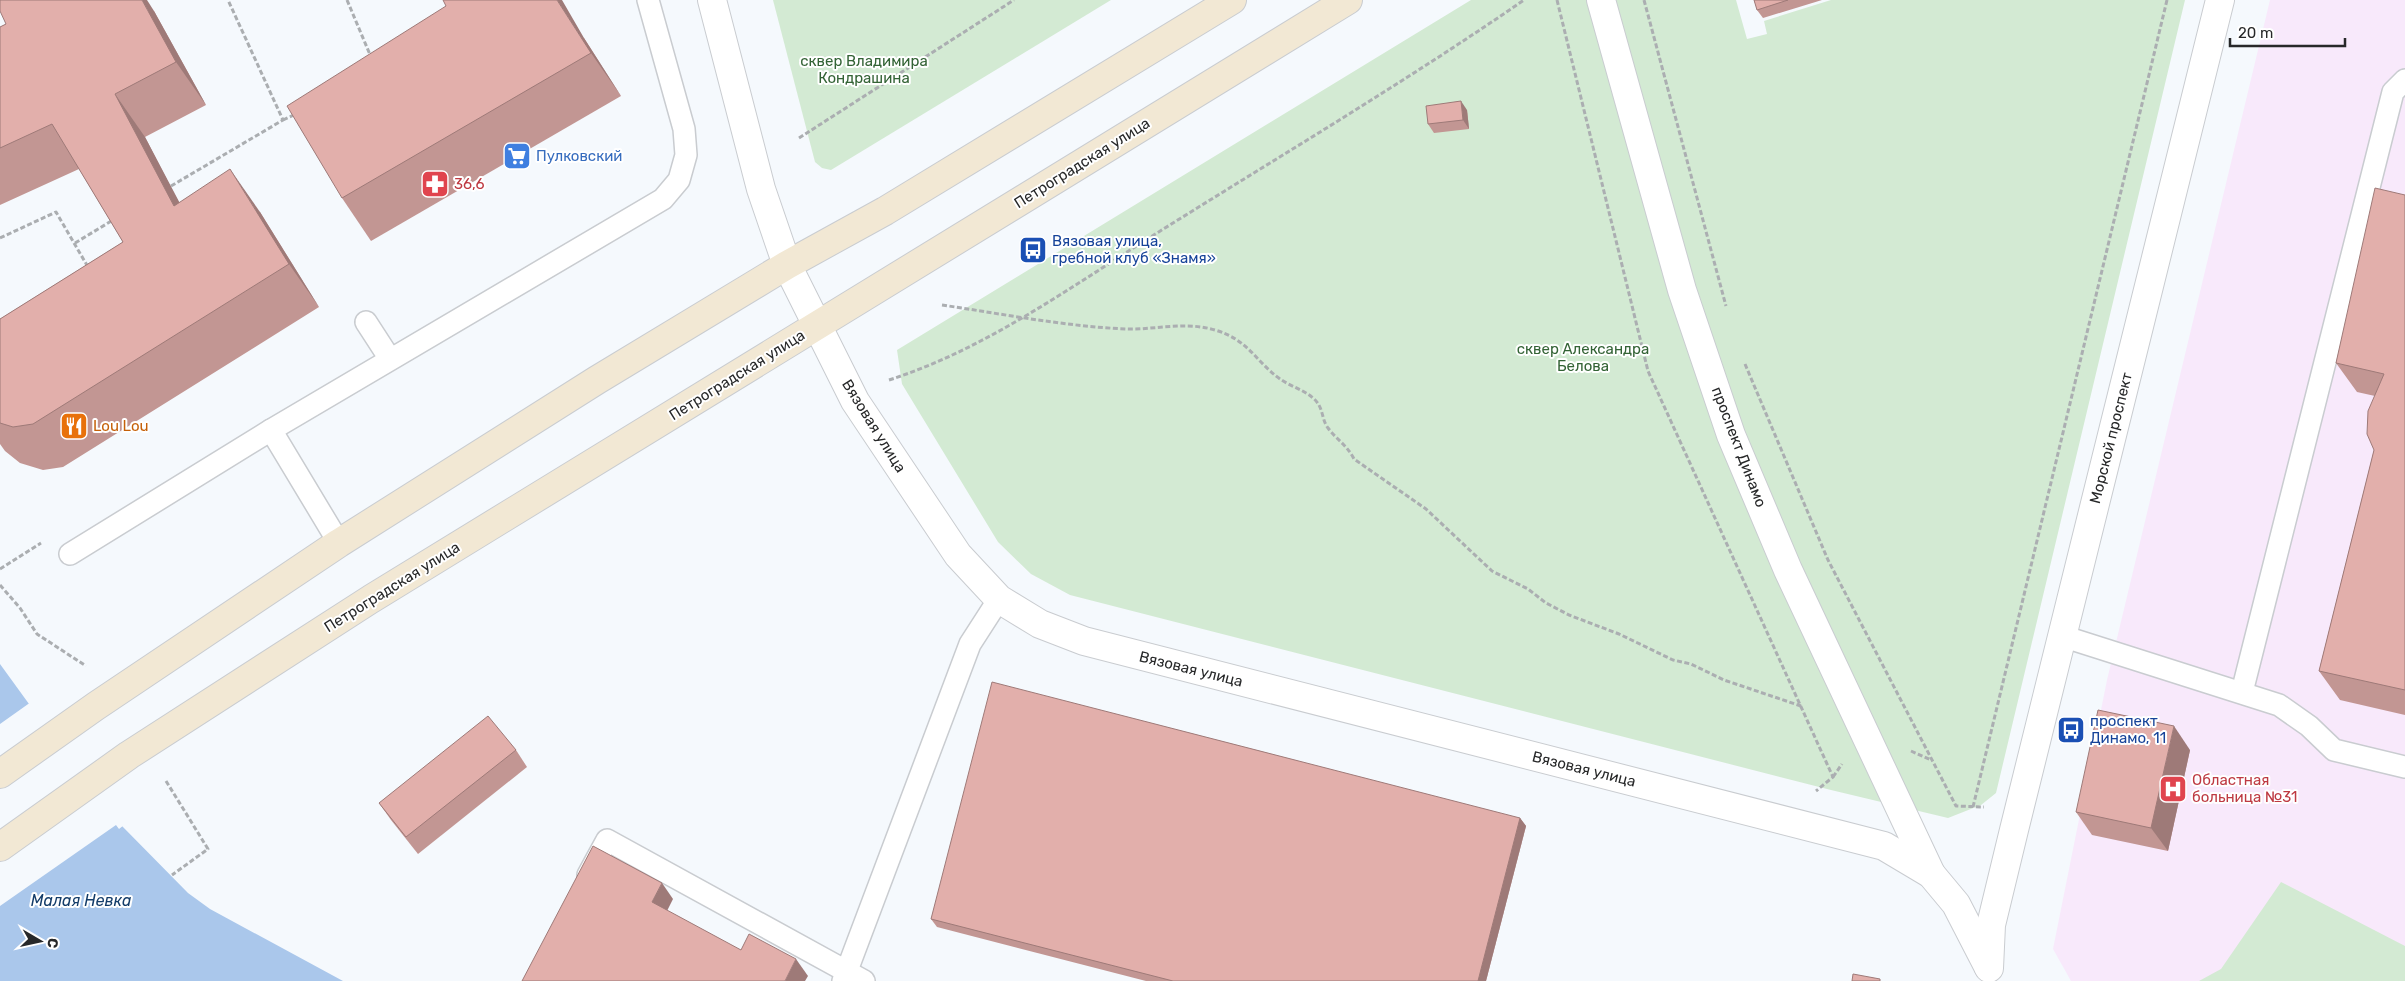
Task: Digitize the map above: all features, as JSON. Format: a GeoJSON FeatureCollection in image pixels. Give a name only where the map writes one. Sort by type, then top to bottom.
{"type":"FeatureCollection","features":[{"type":"Feature","properties":{"kind":"street","name":"Вязовая улица"},"geometry":{"type":"LineString","coordinates":[[712,0],[761,189],[787,265],[860,409],[958,555],[999,599],[1040,624],[1084,641],[1884,846],[1931,874],[1956,904],[1991,974]]}},
{"type":"Feature","properties":{"kind":"street"},"geometry":{"type":"LineString","coordinates":[[0,774],[96,706],[339,543],[597,380],[787,265],[885,211],[1232,0]]}},
{"type":"Feature","properties":{"kind":"street","name":"Петроградская улица"},"geometry":{"type":"LineString","coordinates":[[0,847],[130,755],[380,594],[1348,0]]}},
{"type":"Feature","properties":{"kind":"street","name":"проспект Динамо"},"geometry":{"type":"LineString","coordinates":[[1601,0],[1682,290],[1731,435],[1788,570],[1931,874]]}},
{"type":"Feature","properties":{"kind":"street","name":"Морской проспект"},"geometry":{"type":"LineString","coordinates":[[1991,974],[1991,925],[2220,0]]}},
{"type":"Feature","properties":{"kind":"lane"},"geometry":{"type":"LineString","coordinates":[[70,554],[271,430],[663,199],[679,180],[686,156],[684,129],[648,0]]}},
{"type":"Feature","properties":{"kind":"lane"},"geometry":{"type":"LineString","coordinates":[[2242,692],[2393,92],[2405,80]]}},
{"type":"Feature","properties":{"kind":"lane"},"geometry":{"type":"LineString","coordinates":[[366,322],[390,360]]}},
{"type":"Feature","properties":{"kind":"lane"},"geometry":{"type":"LineString","coordinates":[[271,430],[339,543]]}},
{"type":"Feature","properties":{"kind":"lane"},"geometry":{"type":"LineString","coordinates":[[579,891],[607,840],[852,978],[970,644],[999,599]]}},
{"type":"Feature","properties":{"kind":"lane"},"geometry":{"type":"LineString","coordinates":[[2062,636],[2279,705],[2309,726],[2334,750],[2405,766]]}},
{"type":"Feature","properties":{"kind":"path"},"geometry":{"type":"LineString","coordinates":[[228,0],[283,120]]}},
{"type":"Feature","properties":{"kind":"path"},"geometry":{"type":"LineString","coordinates":[[347,0],[373,62]]}},
{"type":"Feature","properties":{"kind":"path"},"geometry":{"type":"LineString","coordinates":[[799,138],[1014,0]]}},
{"type":"Feature","properties":{"kind":"path"},"geometry":{"type":"LineString","coordinates":[[889,380],[921,370],[1022,317],[1449,52],[1524,0]]}},
{"type":"Feature","properties":{"kind":"path"},"geometry":{"type":"LineString","coordinates":[[1557,0],[1648,371],[1833,777],[1816,791]]}},
{"type":"Feature","properties":{"kind":"path"},"geometry":{"type":"LineString","coordinates":[[1644,0],[1727,310]]}},
{"type":"Feature","properties":{"kind":"path"},"geometry":{"type":"LineString","coordinates":[[1973,807],[2167,0]]}},
{"type":"Feature","properties":{"kind":"path"},"geometry":{"type":"LineString","coordinates":[[171,186],[300,111]]}},
{"type":"Feature","properties":{"kind":"path"},"geometry":{"type":"LineString","coordinates":[[0,238],[56,212],[88,269]]}},
{"type":"Feature","properties":{"kind":"path"},"geometry":{"type":"LineString","coordinates":[[75,243],[114,220]]}},
{"type":"Feature","properties":{"kind":"path"},"geometry":{"type":"LineString","coordinates":[[942,305],[1044,322],[1124,329],[1153,329],[1181,325],[1215,330],[1245,343],[1280,378],[1313,398],[1322,410],[1326,427],[1347,446],[1354,459],[1426,508],[1492,571],[1528,589],[1569,615],[1619,634],[1674,660],[1691,664],[1724,680],[1801,706]]}},
{"type":"Feature","properties":{"kind":"path"},"geometry":{"type":"LineString","coordinates":[[1742,356],[1828,560],[1956,806],[1987,807]]}},
{"type":"Feature","properties":{"kind":"path"},"geometry":{"type":"LineString","coordinates":[[0,569],[46,540]]}},
{"type":"Feature","properties":{"kind":"path"},"geometry":{"type":"LineString","coordinates":[[0,584],[20,608],[37,634],[86,666]]}},
{"type":"Feature","properties":{"kind":"path"},"geometry":{"type":"LineString","coordinates":[[166,781],[208,849],[172,875]]}},
{"type":"Feature","properties":{"kind":"shaded area"},"geometry":{"type":"Polygon","coordinates":[[[2270,0],[2405,0],[2405,981],[2071,981],[2053,949],[2107,680],[2270,0]]]}},
{"type":"Feature","properties":{"kind":"green space","name":"сквер Владимира Кондрашина"},"geometry":{"type":"Polygon","coordinates":[[[773,0],[1111,0],[831,170],[822,168],[815,162],[773,0]]]}},
{"type":"Feature","properties":{"kind":"green space","name":"сквер Александра Белова"},"geometry":{"type":"Polygon","coordinates":[[[1471,0],[1736,0],[1747,39],[1767,34],[1764,21],[1831,0],[2185,0],[1996,793],[1981,805],[1948,818],[1831,790],[1070,595],[1031,574],[998,542],[902,384],[897,350],[1471,0]]]}},
{"type":"Feature","properties":{"kind":"green space"},"geometry":{"type":"Polygon","coordinates":[[[2281,882],[2405,946],[2405,981],[2199,981],[2221,969],[2281,882]]]}},
{"type":"Feature","properties":{"kind":"water","name":"Малая Невка"},"geometry":{"type":"Polygon","coordinates":[[[0,664],[119,828],[122,826],[188,893],[210,909],[343,981],[0,981],[0,664]]]}},
{"type":"Feature","properties":{"kind":"pier"},"geometry":{"type":"Polygon","coordinates":[[[31,702],[120,825],[124,825],[119,829],[116,825],[0,906],[0,724],[31,702]]]}},
{"type":"Feature","properties":{"kind":"building"},"geometry":{"type":"Polygon","coordinates":[[[0,0],[142,0],[176,62],[115,94],[174,206],[230,169],[289,264],[33,424],[13,427],[0,423],[0,319],[123,242],[52,124],[0,148],[0,27],[6,24],[0,11],[0,0]]]}},
{"type":"Feature","properties":{"kind":"building"},"geometry":{"type":"Polygon","coordinates":[[[443,0],[557,0],[591,53],[342,198],[287,106],[446,6],[443,0]]]}},
{"type":"Feature","properties":{"kind":"building"},"geometry":{"type":"Polygon","coordinates":[[[1754,0],[1788,0],[1757,10],[1754,0]]]}},
{"type":"Feature","properties":{"kind":"building"},"geometry":{"type":"Polygon","coordinates":[[[1461,101],[1463,120],[1428,124],[1426,106],[1461,101]]]}},
{"type":"Feature","properties":{"kind":"building"},"geometry":{"type":"Polygon","coordinates":[[[2375,188],[2405,195],[2405,690],[2319,671],[2374,450],[2367,434],[2368,411],[2384,374],[2336,363],[2375,188]]]}},
{"type":"Feature","properties":{"kind":"building"},"geometry":{"type":"Polygon","coordinates":[[[992,682],[1520,818],[1478,981],[1173,981],[931,919],[992,682]]]}},
{"type":"Feature","properties":{"kind":"building"},"geometry":{"type":"Polygon","coordinates":[[[2098,710],[2174,726],[2151,828],[2076,812],[2098,710]]]}},
{"type":"Feature","properties":{"kind":"building"},"geometry":{"type":"Polygon","coordinates":[[[488,716],[516,750],[406,837],[379,803],[488,716]]]}},
{"type":"Feature","properties":{"kind":"building"},"geometry":{"type":"Polygon","coordinates":[[[593,846],[662,883],[652,902],[741,950],[749,934],[796,959],[785,981],[522,981],[593,846]]]}},
{"type":"Feature","properties":{"kind":"building"},"geometry":{"type":"Polygon","coordinates":[[[1853,974],[1880,979],[1880,981],[1852,981],[1853,974]]]}},
{"type":"Feature","properties":{"kind":"place","name":"Пулковский"},"geometry":{"type":"Point","coordinates":[517,156]}},
{"type":"Feature","properties":{"kind":"place","name":"36,6"},"geometry":{"type":"Point","coordinates":[435,184]}},
{"type":"Feature","properties":{"kind":"place","name":"Вязовая улица, гребной клуб «Знамя»"},"geometry":{"type":"Point","coordinates":[1033,250]}},
{"type":"Feature","properties":{"kind":"place","name":"Lou Lou"},"geometry":{"type":"Point","coordinates":[74,426]}},
{"type":"Feature","properties":{"kind":"place","name":"проспект Динамо, 11"},"geometry":{"type":"Point","coordinates":[2071,730]}},
{"type":"Feature","properties":{"kind":"place","name":"Областная больница №31"},"geometry":{"type":"Point","coordinates":[2173,789]}}]}
